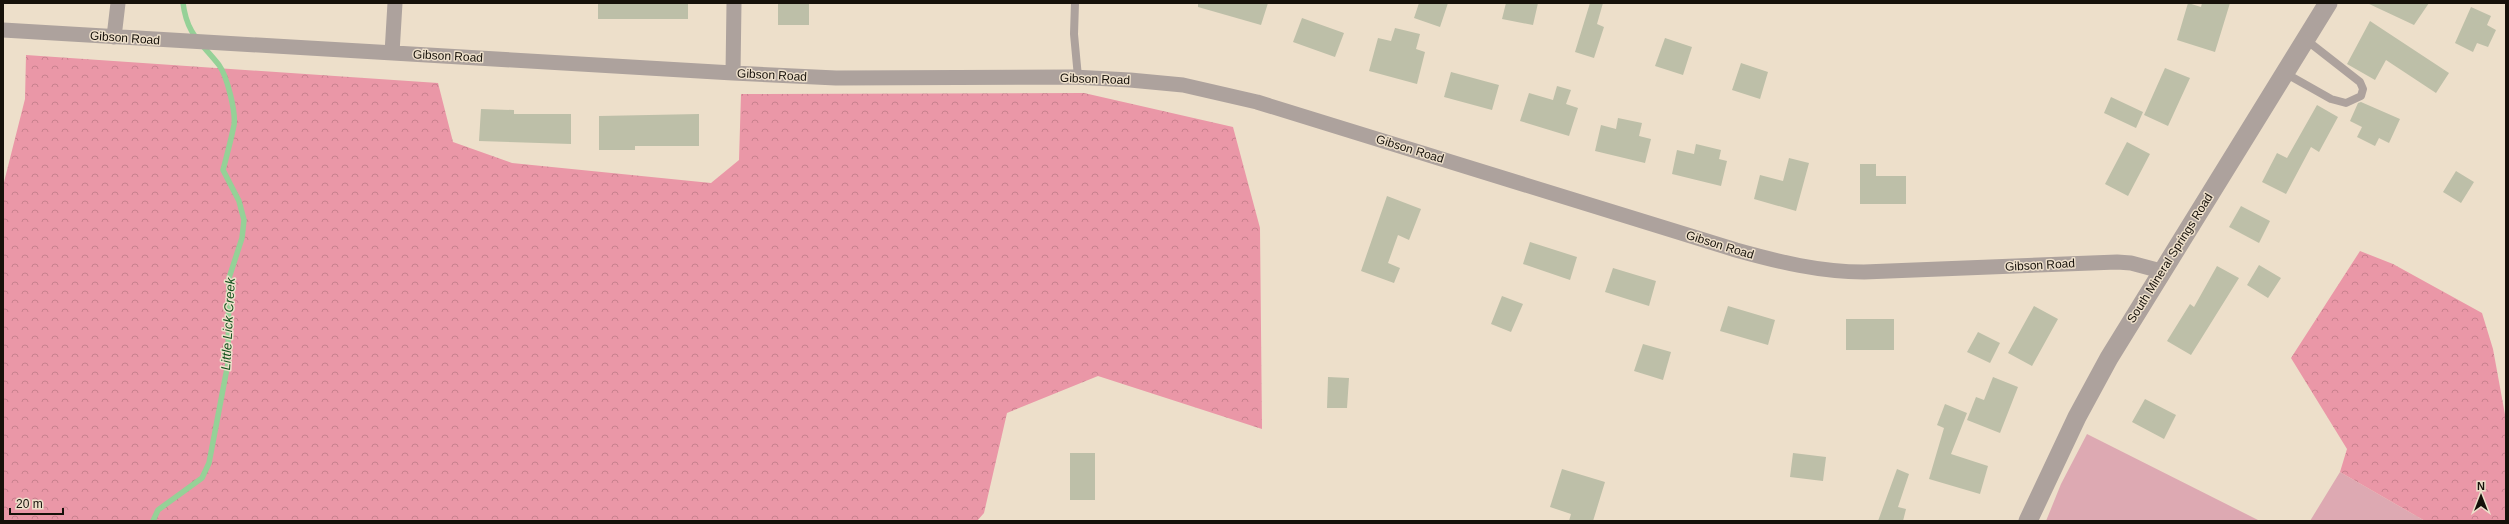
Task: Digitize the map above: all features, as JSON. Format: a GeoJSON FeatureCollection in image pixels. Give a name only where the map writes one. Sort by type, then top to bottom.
{"type":"FeatureCollection","features":[{"type":"Feature","properties":{"kind":"street"},"geometry":{"type":"LineString","coordinates":[[114,37],[118,3]]}},
{"type":"Feature","properties":{"kind":"street"},"geometry":{"type":"LineString","coordinates":[[392,53],[395,3]]}},
{"type":"Feature","properties":{"kind":"street"},"geometry":{"type":"LineString","coordinates":[[733,73],[734,3]]}},
{"type":"Feature","properties":{"kind":"street","name":"South Mineral Springs Road"},"geometry":{"type":"LineString","coordinates":[[2028,521],[2077,417],[2161,271],[2328,3]]}},
{"type":"Feature","properties":{"kind":"street","name":"Gibson Road"},"geometry":{"type":"LineString","coordinates":[[3,30],[836,78],[1078,77],[1183,85],[1257,102],[1736,250],[1802,267],[1833,272],[1864,272],[2117,262],[2131,263],[2161,271]]}},
{"type":"Feature","properties":{"kind":"lane"},"geometry":{"type":"LineString","coordinates":[[1075,3],[1074,34],[1078,77]]}},
{"type":"Feature","properties":{"kind":"lane"},"geometry":{"type":"LineString","coordinates":[[2284,72],[2331,99],[2346,103],[2361,96],[2363,89],[2360,82],[2305,39]]}},
{"type":"Feature","properties":{"kind":"shaded area"},"geometry":{"type":"Polygon","coordinates":[[[2087,434],[2260,521],[2046,521],[2061,484],[2087,434]]]}},
{"type":"Feature","properties":{"kind":"shaded area"},"geometry":{"type":"Polygon","coordinates":[[[2340,472],[2425,521],[2310,521],[2340,472]]]}},
{"type":"Feature","properties":{"kind":"green space"},"geometry":{"type":"Polygon","coordinates":[[[26,55],[438,83],[453,142],[512,163],[711,183],[739,160],[741,94],[1084,93],[1233,127],[1260,228],[1262,429],[1098,376],[1007,413],[984,513],[977,521],[3,521],[3,186],[25,99],[26,55]]]}},
{"type":"Feature","properties":{"kind":"green space"},"geometry":{"type":"Polygon","coordinates":[[[2360,251],[2393,264],[2482,313],[2493,349],[2506,420],[2506,521],[2425,521],[2340,472],[2347,449],[2291,358],[2360,251]]]}},
{"type":"Feature","properties":{"kind":"building"},"geometry":{"type":"Polygon","coordinates":[[[598,3],[688,3],[688,19],[598,19],[598,3]]]}},
{"type":"Feature","properties":{"kind":"building"},"geometry":{"type":"Polygon","coordinates":[[[778,3],[809,3],[809,25],[778,25],[778,3]]]}},
{"type":"Feature","properties":{"kind":"building"},"geometry":{"type":"Polygon","coordinates":[[[1198,3],[1268,3],[1261,25],[1198,7],[1198,3]]]}},
{"type":"Feature","properties":{"kind":"building"},"geometry":{"type":"Polygon","coordinates":[[[1419,3],[1448,3],[1440,27],[1414,18],[1419,3]]]}},
{"type":"Feature","properties":{"kind":"building"},"geometry":{"type":"Polygon","coordinates":[[[1506,3],[1538,3],[1533,25],[1502,19],[1506,3]]]}},
{"type":"Feature","properties":{"kind":"building"},"geometry":{"type":"Polygon","coordinates":[[[1590,3],[1603,3],[1597,24],[1604,27],[1594,58],[1575,52],[1590,3]]]}},
{"type":"Feature","properties":{"kind":"building"},"geometry":{"type":"Polygon","coordinates":[[[2188,3],[2201,7],[2202,3],[2230,3],[2215,52],[2177,40],[2188,3]]]}},
{"type":"Feature","properties":{"kind":"building"},"geometry":{"type":"Polygon","coordinates":[[[2367,3],[2429,3],[2414,25],[2367,3]]]}},
{"type":"Feature","properties":{"kind":"building"},"geometry":{"type":"Polygon","coordinates":[[[2471,7],[2491,16],[2487,25],[2496,30],[2488,47],[2477,43],[2473,52],[2455,43],[2471,7]]]}},
{"type":"Feature","properties":{"kind":"building"},"geometry":{"type":"Polygon","coordinates":[[[1302,18],[1344,33],[1335,57],[1293,42],[1302,18]]]}},
{"type":"Feature","properties":{"kind":"building"},"geometry":{"type":"Polygon","coordinates":[[[2370,21],[2449,73],[2436,93],[2386,60],[2375,80],[2347,64],[2370,21]]]}},
{"type":"Feature","properties":{"kind":"building"},"geometry":{"type":"Polygon","coordinates":[[[1395,28],[1420,34],[1416,49],[1425,52],[1417,84],[1369,71],[1378,38],[1391,41],[1395,28]]]}},
{"type":"Feature","properties":{"kind":"building"},"geometry":{"type":"Polygon","coordinates":[[[1665,38],[1692,47],[1683,75],[1655,66],[1665,38]]]}},
{"type":"Feature","properties":{"kind":"building"},"geometry":{"type":"Polygon","coordinates":[[[1741,63],[1768,72],[1760,99],[1732,90],[1741,63]]]}},
{"type":"Feature","properties":{"kind":"building"},"geometry":{"type":"Polygon","coordinates":[[[2165,68],[2190,78],[2168,126],[2144,115],[2165,68]]]}},
{"type":"Feature","properties":{"kind":"building"},"geometry":{"type":"Polygon","coordinates":[[[1451,72],[1499,85],[1492,110],[1444,97],[1451,72]]]}},
{"type":"Feature","properties":{"kind":"building"},"geometry":{"type":"Polygon","coordinates":[[[1557,86],[1571,90],[1566,104],[1578,108],[1569,136],[1520,121],[1529,93],[1553,100],[1557,86]]]}},
{"type":"Feature","properties":{"kind":"building"},"geometry":{"type":"Polygon","coordinates":[[[2111,97],[2143,112],[2136,128],[2104,113],[2111,97]]]}},
{"type":"Feature","properties":{"kind":"building"},"geometry":{"type":"Polygon","coordinates":[[[2361,102],[2400,119],[2389,143],[2379,138],[2375,146],[2357,137],[2362,127],[2350,121],[2358,103],[2361,102]]]}},
{"type":"Feature","properties":{"kind":"building"},"geometry":{"type":"Polygon","coordinates":[[[2317,105],[2338,117],[2319,152],[2311,147],[2286,194],[2262,182],[2277,153],[2287,158],[2317,105]]]}},
{"type":"Feature","properties":{"kind":"building"},"geometry":{"type":"Polygon","coordinates":[[[481,109],[514,110],[514,114],[571,114],[571,144],[479,141],[481,109]]]}},
{"type":"Feature","properties":{"kind":"building"},"geometry":{"type":"Polygon","coordinates":[[[699,114],[699,146],[635,146],[635,150],[599,150],[599,116],[699,114]]]}},
{"type":"Feature","properties":{"kind":"building"},"geometry":{"type":"Polygon","coordinates":[[[1618,118],[1642,123],[1639,136],[1651,139],[1645,163],[1595,151],[1601,125],[1616,129],[1618,118]]]}},
{"type":"Feature","properties":{"kind":"building"},"geometry":{"type":"Polygon","coordinates":[[[2127,142],[2150,154],[2128,196],[2105,184],[2127,142]]]}},
{"type":"Feature","properties":{"kind":"building"},"geometry":{"type":"Polygon","coordinates":[[[1696,144],[1721,150],[1719,159],[1727,161],[1721,186],[1672,174],[1677,150],[1694,154],[1696,144]]]}},
{"type":"Feature","properties":{"kind":"building"},"geometry":{"type":"Polygon","coordinates":[[[1789,158],[1809,163],[1796,211],[1754,199],[1760,175],[1783,181],[1789,158]]]}},
{"type":"Feature","properties":{"kind":"building"},"geometry":{"type":"Polygon","coordinates":[[[1860,164],[1876,164],[1876,176],[1906,176],[1906,204],[1860,204],[1860,164]]]}},
{"type":"Feature","properties":{"kind":"building"},"geometry":{"type":"Polygon","coordinates":[[[2456,171],[2474,182],[2461,203],[2443,192],[2456,171]]]}},
{"type":"Feature","properties":{"kind":"building"},"geometry":{"type":"Polygon","coordinates":[[[1387,196],[1421,209],[1409,240],[1398,235],[1388,263],[1400,268],[1394,283],[1361,271],[1387,196]]]}},
{"type":"Feature","properties":{"kind":"building"},"geometry":{"type":"Polygon","coordinates":[[[2241,206],[2270,221],[2259,243],[2229,227],[2241,206]]]}},
{"type":"Feature","properties":{"kind":"building"},"geometry":{"type":"Polygon","coordinates":[[[1530,242],[1577,257],[1570,280],[1523,264],[1530,242]]]}},
{"type":"Feature","properties":{"kind":"building"},"geometry":{"type":"Polygon","coordinates":[[[2259,265],[2281,278],[2268,298],[2247,285],[2259,265]]]}},
{"type":"Feature","properties":{"kind":"building"},"geometry":{"type":"Polygon","coordinates":[[[2217,266],[2239,278],[2191,355],[2167,341],[2190,304],[2194,307],[2217,266]]]}},
{"type":"Feature","properties":{"kind":"building"},"geometry":{"type":"Polygon","coordinates":[[[1613,268],[1656,281],[1649,306],[1605,292],[1613,268]]]}},
{"type":"Feature","properties":{"kind":"building"},"geometry":{"type":"Polygon","coordinates":[[[1502,296],[1523,304],[1511,332],[1491,324],[1502,296]]]}},
{"type":"Feature","properties":{"kind":"building"},"geometry":{"type":"Polygon","coordinates":[[[1728,306],[1775,320],[1768,345],[1720,331],[1728,306]]]}},
{"type":"Feature","properties":{"kind":"building"},"geometry":{"type":"Polygon","coordinates":[[[2034,306],[2058,319],[2032,366],[2008,353],[2034,306]]]}},
{"type":"Feature","properties":{"kind":"building"},"geometry":{"type":"Polygon","coordinates":[[[1846,319],[1894,319],[1894,350],[1846,350],[1846,319]]]}},
{"type":"Feature","properties":{"kind":"building"},"geometry":{"type":"Polygon","coordinates":[[[1978,332],[2000,343],[1990,363],[1967,352],[1978,332]]]}},
{"type":"Feature","properties":{"kind":"building"},"geometry":{"type":"Polygon","coordinates":[[[1643,344],[1671,352],[1663,380],[1634,371],[1643,344]]]}},
{"type":"Feature","properties":{"kind":"building"},"geometry":{"type":"Polygon","coordinates":[[[1328,377],[1349,378],[1347,408],[1327,408],[1328,377]]]}},
{"type":"Feature","properties":{"kind":"building"},"geometry":{"type":"Polygon","coordinates":[[[1993,377],[2018,387],[2000,433],[1967,420],[1976,397],[1984,400],[1993,377]]]}},
{"type":"Feature","properties":{"kind":"building"},"geometry":{"type":"Polygon","coordinates":[[[2145,399],[2176,415],[2164,439],[2132,422],[2145,399]]]}},
{"type":"Feature","properties":{"kind":"building"},"geometry":{"type":"Polygon","coordinates":[[[1945,404],[1967,413],[1951,454],[1988,466],[1980,494],[1929,479],[1944,428],[1937,425],[1945,404]]]}},
{"type":"Feature","properties":{"kind":"building"},"geometry":{"type":"Polygon","coordinates":[[[1070,453],[1095,453],[1095,500],[1070,500],[1070,453]]]}},
{"type":"Feature","properties":{"kind":"building"},"geometry":{"type":"Polygon","coordinates":[[[1793,453],[1826,457],[1823,481],[1790,477],[1793,453]]]}},
{"type":"Feature","properties":{"kind":"building"},"geometry":{"type":"Polygon","coordinates":[[[1562,469],[1605,482],[1593,521],[1569,521],[1571,514],[1550,507],[1562,469]]]}},
{"type":"Feature","properties":{"kind":"building"},"geometry":{"type":"Polygon","coordinates":[[[1897,469],[1909,474],[1898,507],[1906,509],[1903,521],[1878,521],[1897,469]]]}},
{"type":"Feature","properties":{"kind":"waterway","name":"Little Lick Creek"},"geometry":{"type":"LineString","coordinates":[[153,521],[158,510],[202,478],[209,463],[228,363],[229,278],[242,238],[244,220],[239,201],[223,170],[234,125],[234,112],[228,85],[219,65],[191,31],[183,3]]}}]}
